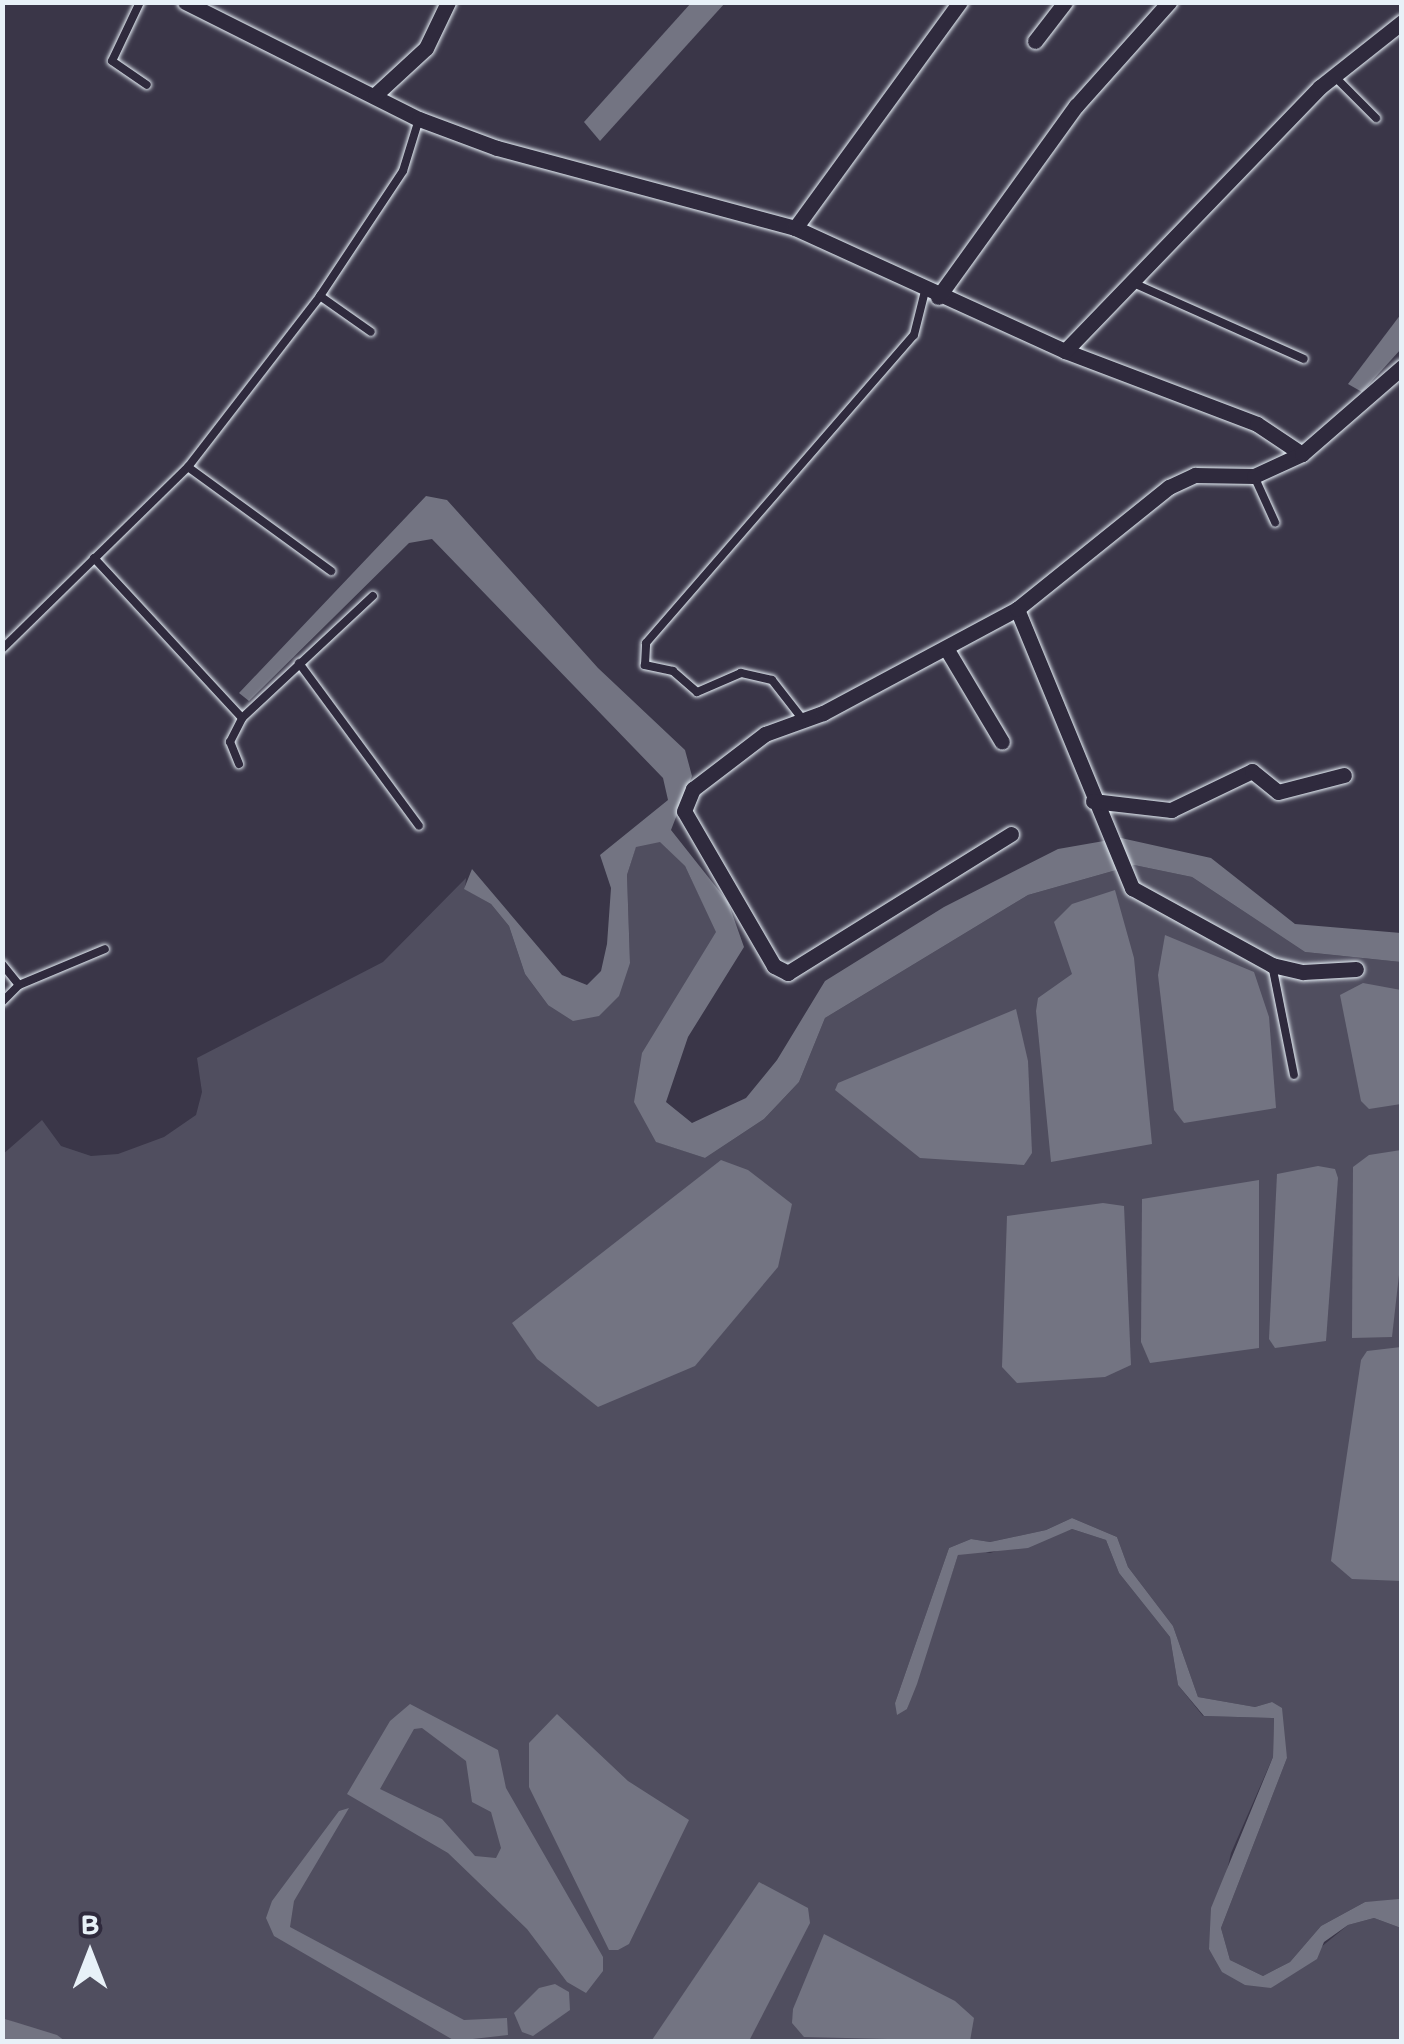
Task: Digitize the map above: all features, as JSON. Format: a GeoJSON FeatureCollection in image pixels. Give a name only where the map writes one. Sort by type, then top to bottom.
{"type":"FeatureCollection","features":[{"type":"Feature","properties":{"kind":"street"},"geometry":{"type":"LineString","coordinates":[[184,2],[419,119],[497,148],[794,228],[931,294],[1065,351],[1258,424],[1302,454]]}},
{"type":"Feature","properties":{"kind":"street"},"geometry":{"type":"LineString","coordinates":[[375,95],[426,48],[448,2]]}},
{"type":"Feature","properties":{"kind":"street"},"geometry":{"type":"LineString","coordinates":[[794,228],[960,2]]}},
{"type":"Feature","properties":{"kind":"street"},"geometry":{"type":"LineString","coordinates":[[1036,41],[1065,2]]}},
{"type":"Feature","properties":{"kind":"street"},"geometry":{"type":"LineString","coordinates":[[931,294],[1076,106],[1169,2]]}},
{"type":"Feature","properties":{"kind":"street"},"geometry":{"type":"LineString","coordinates":[[1065,351],[1333,75],[1402,22]]}},
{"type":"Feature","properties":{"kind":"street"},"geometry":{"type":"LineString","coordinates":[[1011,834],[788,973],[774,966],[684,811],[693,789],[724,760],[1017,609],[1169,487],[1195,475],[1254,476],[1302,454],[1402,367]]}},
{"type":"Feature","properties":{"kind":"street"},"geometry":{"type":"LineString","coordinates":[[1017,609],[1125,878],[1150,900],[1272,964],[1303,972],[1356,969]]}},
{"type":"Feature","properties":{"kind":"street"},"geometry":{"type":"LineString","coordinates":[[946,648],[1002,742]]}},
{"type":"Feature","properties":{"kind":"street"},"geometry":{"type":"LineString","coordinates":[[1094,801],[1172,810],[1252,771],[1278,792],[1344,775]]}},
{"type":"Feature","properties":{"kind":"lane"},"geometry":{"type":"LineString","coordinates":[[140,2],[112,61],[147,84]]}},
{"type":"Feature","properties":{"kind":"lane"},"geometry":{"type":"LineString","coordinates":[[1333,75],[1376,118]]}},
{"type":"Feature","properties":{"kind":"lane"},"geometry":{"type":"LineString","coordinates":[[2,649],[188,467],[320,296],[402,171],[419,119]]}},
{"type":"Feature","properties":{"kind":"lane"},"geometry":{"type":"LineString","coordinates":[[1131,282],[1304,359]]}},
{"type":"Feature","properties":{"kind":"lane"},"geometry":{"type":"LineString","coordinates":[[804,721],[758,674],[729,675],[697,692],[673,671],[645,665],[646,643],[914,335],[931,294]]}},
{"type":"Feature","properties":{"kind":"lane"},"geometry":{"type":"LineString","coordinates":[[320,296],[371,332]]}},
{"type":"Feature","properties":{"kind":"lane"},"geometry":{"type":"LineString","coordinates":[[188,467],[331,571]]}},
{"type":"Feature","properties":{"kind":"lane"},"geometry":{"type":"LineString","coordinates":[[1254,476],[1275,522]]}},
{"type":"Feature","properties":{"kind":"lane"},"geometry":{"type":"LineString","coordinates":[[94,558],[242,718]]}},
{"type":"Feature","properties":{"kind":"lane"},"geometry":{"type":"LineString","coordinates":[[238,764],[230,742],[242,718],[373,596]]}},
{"type":"Feature","properties":{"kind":"lane"},"geometry":{"type":"LineString","coordinates":[[300,663],[419,826]]}},
{"type":"Feature","properties":{"kind":"lane"},"geometry":{"type":"LineString","coordinates":[[2,1002],[19,985],[105,949]]}},
{"type":"Feature","properties":{"kind":"lane"},"geometry":{"type":"LineString","coordinates":[[2,964],[19,985]]}},
{"type":"Feature","properties":{"kind":"lane"},"geometry":{"type":"LineString","coordinates":[[1272,964],[1294,1074]]}},
{"type":"Feature","properties":{"kind":"shaded area"},"geometry":{"type":"Polygon","coordinates":[[[660,841],[685,866],[717,932],[674,1007],[657,1142],[705,1158],[764,1119],[799,1082],[825,1018],[1028,895],[1134,865],[1192,877],[1305,952],[1401,962],[1401,1901],[1365,1902],[1321,1926],[1290,1962],[1263,1976],[1230,1960],[1221,1928],[1287,1758],[1272,1702],[1255,1707],[1198,1697],[1173,1626],[1128,1567],[1117,1537],[1072,1518],[1046,1530],[990,1542],[971,1539],[949,1548],[895,1703],[907,1709],[958,1555],[972,1549],[990,1553],[1072,1529],[1106,1540],[1119,1573],[1170,1637],[1178,1685],[1203,1716],[1274,1718],[1273,1757],[1231,1853],[1209,1949],[1271,1988],[1348,1925],[1374,1918],[1401,1928],[1401,2041],[65,2042],[3,2018],[2,1155],[42,1120],[61,1146],[91,1156],[118,1154],[164,1137],[196,1115],[202,1092],[197,1058],[383,962],[466,878],[465,889],[491,904],[509,926],[525,974],[548,1005],[630,963],[627,875],[636,846],[660,841]]]}},
{"type":"Feature","properties":{"kind":"water"},"geometry":{"type":"Polygon","coordinates":[[[691,3],[725,3],[600,141],[584,122],[691,3]]]}},
{"type":"Feature","properties":{"kind":"water"},"geometry":{"type":"Polygon","coordinates":[[[1401,314],[1401,349],[1362,392],[1348,384],[1401,314]]]}},
{"type":"Feature","properties":{"kind":"water"},"geometry":{"type":"Polygon","coordinates":[[[426,496],[447,500],[598,668],[685,750],[692,776],[671,830],[728,902],[744,947],[688,1037],[666,1102],[692,1123],[746,1098],[777,1060],[825,981],[944,907],[1058,849],[1121,838],[1211,858],[1295,924],[1401,933],[1401,962],[1305,952],[1192,877],[1134,865],[1028,895],[825,1018],[799,1082],[764,1119],[705,1158],[656,1142],[634,1102],[642,1053],[716,932],[685,866],[660,842],[636,847],[627,875],[630,963],[619,996],[599,1016],[573,1021],[548,1005],[525,974],[509,926],[491,904],[464,889],[472,869],[562,975],[587,985],[601,971],[607,944],[611,888],[600,855],[668,800],[663,778],[432,539],[409,543],[249,701],[239,693],[426,496]]]}},
{"type":"Feature","properties":{"kind":"water"},"geometry":{"type":"Polygon","coordinates":[[[1115,890],[1134,958],[1152,1144],[1051,1162],[1036,1011],[1038,998],[1072,974],[1054,922],[1072,904],[1115,890]]]}},
{"type":"Feature","properties":{"kind":"water"},"geometry":{"type":"Polygon","coordinates":[[[1165,935],[1254,972],[1269,1017],[1276,1108],[1184,1123],[1174,1110],[1158,975],[1165,935]]]}},
{"type":"Feature","properties":{"kind":"water"},"geometry":{"type":"Polygon","coordinates":[[[1363,983],[1401,990],[1401,1104],[1369,1109],[1361,1101],[1340,995],[1363,983]]]}},
{"type":"Feature","properties":{"kind":"water"},"geometry":{"type":"Polygon","coordinates":[[[1016,1009],[1028,1061],[1032,1153],[1024,1165],[920,1158],[835,1090],[838,1083],[1016,1009]]]}},
{"type":"Feature","properties":{"kind":"water"},"geometry":{"type":"Polygon","coordinates":[[[1401,1150],[1401,1257],[1392,1337],[1352,1338],[1353,1167],[1369,1155],[1401,1150]]]}},
{"type":"Feature","properties":{"kind":"water"},"geometry":{"type":"Polygon","coordinates":[[[721,1160],[748,1170],[792,1204],[778,1267],[695,1366],[598,1407],[537,1359],[512,1323],[721,1160]]]}},
{"type":"Feature","properties":{"kind":"water"},"geometry":{"type":"Polygon","coordinates":[[[1318,1166],[1335,1169],[1338,1178],[1326,1341],[1275,1348],[1269,1339],[1277,1174],[1318,1166]]]}},
{"type":"Feature","properties":{"kind":"water"},"geometry":{"type":"Polygon","coordinates":[[[1259,1180],[1259,1348],[1150,1363],[1141,1342],[1142,1199],[1259,1180]]]}},
{"type":"Feature","properties":{"kind":"water"},"geometry":{"type":"Polygon","coordinates":[[[1103,1203],[1124,1206],[1131,1365],[1105,1377],[1017,1383],[1002,1367],[1007,1216],[1103,1203]]]}},
{"type":"Feature","properties":{"kind":"water"},"geometry":{"type":"Polygon","coordinates":[[[1401,1347],[1401,1581],[1352,1579],[1331,1561],[1361,1360],[1367,1351],[1401,1347]]]}},
{"type":"Feature","properties":{"kind":"water"},"geometry":{"type":"Polygon","coordinates":[[[1072,1518],[1117,1537],[1128,1567],[1173,1626],[1198,1697],[1255,1707],[1272,1702],[1282,1708],[1287,1758],[1221,1928],[1230,1960],[1263,1976],[1290,1962],[1321,1926],[1365,1902],[1399,1899],[1401,1928],[1374,1918],[1348,1925],[1324,1942],[1317,1959],[1271,1988],[1245,1985],[1222,1972],[1209,1949],[1211,1908],[1273,1757],[1274,1718],[1204,1716],[1178,1685],[1170,1637],[1119,1573],[1106,1540],[1072,1529],[1028,1548],[958,1555],[917,1684],[907,1709],[897,1715],[895,1703],[949,1548],[971,1539],[990,1542],[1046,1530],[1072,1518]]]}},
{"type":"Feature","properties":{"kind":"water"},"geometry":{"type":"Polygon","coordinates":[[[410,1704],[498,1750],[506,1788],[603,1957],[603,1971],[586,1993],[567,1982],[527,1929],[448,1853],[347,1794],[390,1721],[410,1704]],[[422,1728],[414,1729],[380,1789],[442,1819],[475,1856],[496,1858],[501,1848],[491,1812],[472,1802],[466,1761],[422,1728]]]}},
{"type":"Feature","properties":{"kind":"water"},"geometry":{"type":"Polygon","coordinates":[[[557,1714],[628,1781],[689,1820],[629,1944],[618,1950],[609,1950],[529,1787],[529,1743],[557,1714]]]}},
{"type":"Feature","properties":{"kind":"water"},"geometry":{"type":"Polygon","coordinates":[[[349,1808],[294,1901],[290,1927],[464,2020],[507,2018],[508,2035],[455,2041],[274,1936],[266,1918],[272,1901],[339,1811],[349,1808]]]}},
{"type":"Feature","properties":{"kind":"water"},"geometry":{"type":"Polygon","coordinates":[[[759,1882],[808,1908],[810,1923],[749,2041],[652,2040],[759,1882]]]}},
{"type":"Feature","properties":{"kind":"water"},"geometry":{"type":"Polygon","coordinates":[[[824,1934],[955,2001],[974,2018],[970,2041],[804,2037],[792,2023],[793,2009],[824,1934]]]}},
{"type":"Feature","properties":{"kind":"water"},"geometry":{"type":"Polygon","coordinates":[[[555,1984],[569,1992],[570,2010],[533,2036],[522,2032],[514,2013],[539,1988],[555,1984]]]}},
{"type":"Feature","properties":{"kind":"water"},"geometry":{"type":"Polygon","coordinates":[[[2,2018],[57,2035],[65,2041],[3,2041],[2,2018]]]}}]}
